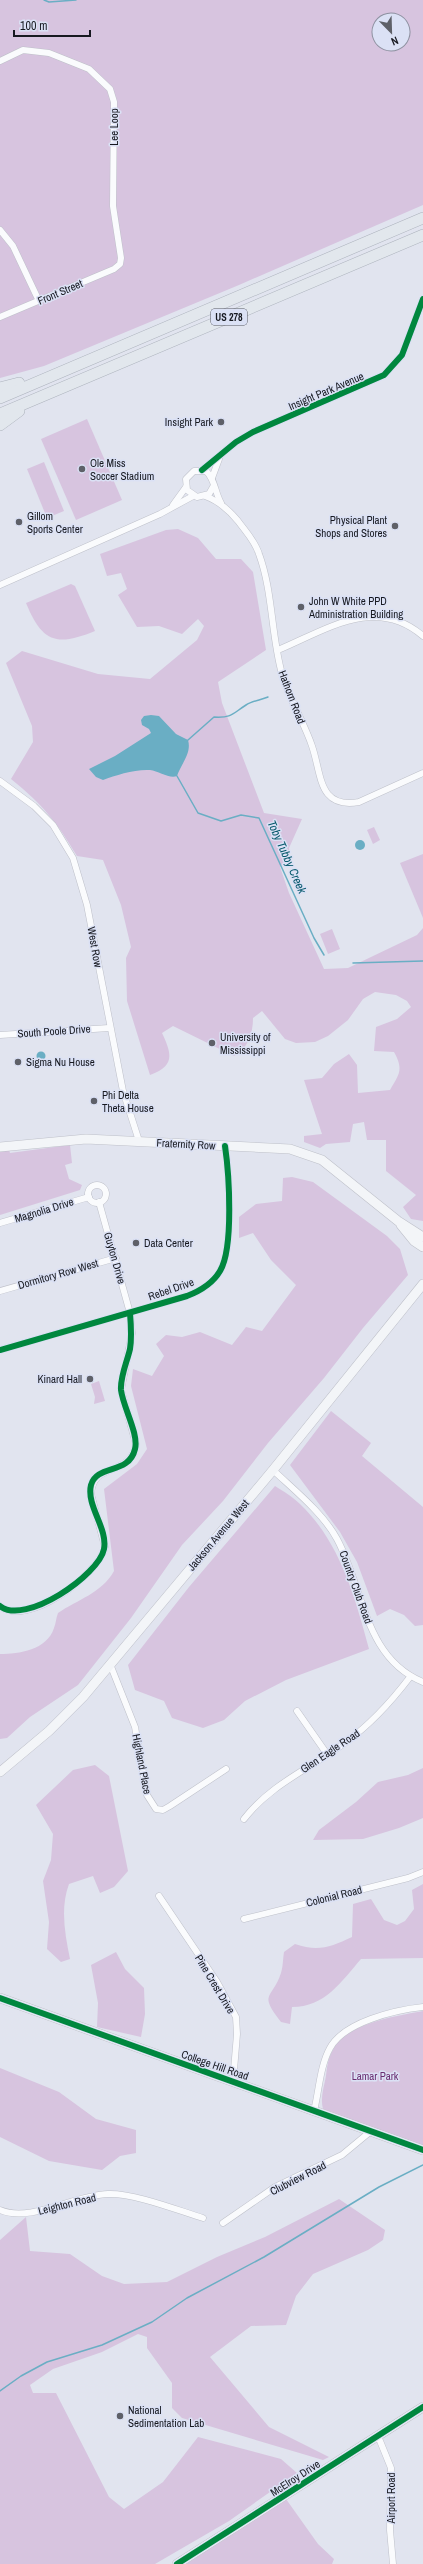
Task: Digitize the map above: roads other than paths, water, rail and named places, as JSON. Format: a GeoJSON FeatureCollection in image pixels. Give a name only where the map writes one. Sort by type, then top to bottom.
{"type":"FeatureCollection","features":[{"type":"Feature","properties":{"kind":"highway","name":"US 278"},"geometry":{"type":"LineString","coordinates":[[0,398],[423,218]]}},
{"type":"Feature","properties":{"kind":"highway","name":"US 278"},"geometry":{"type":"LineString","coordinates":[[0,414],[423,234]]}},
{"type":"Feature","properties":{"kind":"highway"},"geometry":{"type":"LineString","coordinates":[[0,388],[60,372]]}},
{"type":"Feature","properties":{"kind":"highway"},"geometry":{"type":"LineString","coordinates":[[0,425],[36,399]]}},
{"type":"Feature","properties":{"kind":"street","name":"Lee Loop"},"geometry":{"type":"LineString","coordinates":[[0,61],[24,50],[49,53],[89,69],[110,89],[114,102],[113,206],[121,258],[120,264]]}},
{"type":"Feature","properties":{"kind":"street"},"geometry":{"type":"LineString","coordinates":[[0,230],[13,246],[39,301]]}},
{"type":"Feature","properties":{"kind":"street","name":"Front Street"},"geometry":{"type":"LineString","coordinates":[[0,317],[107,272],[120,264]]}},
{"type":"Feature","properties":{"kind":"street","name":"Insight Park Avenue"},"geometry":{"type":"LineString","coordinates":[[202,470],[220,458],[236,442],[253,432],[384,375],[402,355],[423,298]]}},
{"type":"Feature","properties":{"kind":"street"},"geometry":{"type":"LineString","coordinates":[[173,506],[186,487],[186,479],[191,472],[202,470],[212,478],[220,458]]}},
{"type":"Feature","properties":{"kind":"street","name":"Hathorn Road"},"geometry":{"type":"LineString","coordinates":[[212,478],[213,486],[222,505],[250,536],[259,554],[278,650],[289,694],[312,746],[324,789],[332,800],[347,804],[359,802],[423,773]]}},
{"type":"Feature","properties":{"kind":"street"},"geometry":{"type":"LineString","coordinates":[[205,496],[213,486]]}},
{"type":"Feature","properties":{"kind":"street"},"geometry":{"type":"LineString","coordinates":[[186,487],[193,496]]}},
{"type":"Feature","properties":{"kind":"street","name":"Hathorn Road"},"geometry":{"type":"LineString","coordinates":[[0,585],[193,496],[205,496],[222,505]]}},
{"type":"Feature","properties":{"kind":"street","name":"Hathorn Road"},"geometry":{"type":"LineString","coordinates":[[0,590],[13,579]]}},
{"type":"Feature","properties":{"kind":"street"},"geometry":{"type":"LineString","coordinates":[[278,650],[342,622],[373,616],[403,622],[423,636]]}},
{"type":"Feature","properties":{"kind":"street","name":"West Row"},"geometry":{"type":"LineString","coordinates":[[0,781],[34,806],[53,825],[73,858],[87,905],[109,1028],[123,1091],[139,1141]]}},
{"type":"Feature","properties":{"kind":"street","name":"South Poole Drive"},"geometry":{"type":"LineString","coordinates":[[0,1035],[109,1028]]}},
{"type":"Feature","properties":{"kind":"street","name":"Fraternity Row"},"geometry":{"type":"LineString","coordinates":[[0,1147],[66,1139],[274,1147],[306,1153],[334,1170],[398,1221],[423,1236]]}},
{"type":"Feature","properties":{"kind":"street","name":"Rebel Drive"},"geometry":{"type":"LineString","coordinates":[[0,1350],[196,1293],[210,1283],[221,1270],[229,1234],[225,1146]]}},
{"type":"Feature","properties":{"kind":"street","name":"Guyton Drive"},"geometry":{"type":"LineString","coordinates":[[0,1606],[14,1612],[37,1607],[51,1601],[95,1566],[103,1552],[104,1539],[91,1494],[91,1485],[100,1474],[127,1463],[132,1458],[136,1444],[121,1390],[130,1348],[130,1313],[116,1258],[99,1202],[105,1197],[105,1191],[102,1187],[96,1185],[91,1188],[89,1197]]}},
{"type":"Feature","properties":{"kind":"street"},"geometry":{"type":"LineString","coordinates":[[89,1197],[92,1201],[99,1202]]}},
{"type":"Feature","properties":{"kind":"street","name":"Magnolia Drive"},"geometry":{"type":"LineString","coordinates":[[0,1224],[89,1197]]}},
{"type":"Feature","properties":{"kind":"street","name":"Fraternity Row"},"geometry":{"type":"LineString","coordinates":[[398,1221],[414,1241],[423,1247]]}},
{"type":"Feature","properties":{"kind":"street","name":"Dormitory Row West"},"geometry":{"type":"LineString","coordinates":[[0,1290],[116,1258]]}},
{"type":"Feature","properties":{"kind":"street","name":"Jackson Avenue West"},"geometry":{"type":"LineString","coordinates":[[0,1772],[49,1731],[110,1664],[273,1470],[423,1284]]}},
{"type":"Feature","properties":{"kind":"street","name":"Country Club Road"},"geometry":{"type":"LineString","coordinates":[[273,1470],[320,1517],[336,1537],[347,1561],[363,1613],[375,1637],[389,1658],[410,1677],[423,1682]]}},
{"type":"Feature","properties":{"kind":"street","name":"Highland Place"},"geometry":{"type":"LineString","coordinates":[[110,1664],[135,1727],[147,1795],[154,1807],[163,1810],[226,1769]]}},
{"type":"Feature","properties":{"kind":"street","name":"Glen Eagle Road"},"geometry":{"type":"LineString","coordinates":[[244,1819],[257,1803],[273,1790],[327,1754],[372,1721],[391,1702],[410,1677]]}},
{"type":"Feature","properties":{"kind":"street"},"geometry":{"type":"LineString","coordinates":[[297,1712],[327,1754]]}},
{"type":"Feature","properties":{"kind":"street","name":"Colonial Road"},"geometry":{"type":"LineString","coordinates":[[244,1919],[408,1878],[423,1872]]}},
{"type":"Feature","properties":{"kind":"street","name":"Pine Crest Drive"},"geometry":{"type":"LineString","coordinates":[[159,1896],[217,1982],[236,2017],[237,2034],[232,2082]]}},
{"type":"Feature","properties":{"kind":"street","name":"College Hill Road"},"geometry":{"type":"LineString","coordinates":[[0,1998],[423,2150]]}},
{"type":"Feature","properties":{"kind":"street"},"geometry":{"type":"LineString","coordinates":[[314,2111],[326,2058],[330,2047],[339,2038],[368,2021],[392,2013],[423,2007]]}},
{"type":"Feature","properties":{"kind":"street","name":"Clubview Road"},"geometry":{"type":"LineString","coordinates":[[223,2223],[275,2187],[342,2155],[371,2131]]}},
{"type":"Feature","properties":{"kind":"street","name":"Leighton Road"},"geometry":{"type":"LineString","coordinates":[[0,2210],[7,2213],[33,2212],[76,2200],[108,2194],[123,2195],[203,2218]]}},
{"type":"Feature","properties":{"kind":"street","name":"McElroy Drive"},"geometry":{"type":"LineString","coordinates":[[177,2564],[423,2407]]}},
{"type":"Feature","properties":{"kind":"street","name":"Airport Road"},"geometry":{"type":"LineString","coordinates":[[378,2436],[391,2468],[390,2530],[393,2564]]}},
{"type":"Feature","properties":{"kind":"water"},"geometry":{"type":"Polygon","coordinates":[[[144,716],[159,716],[176,734],[188,740],[189,749],[177,776],[167,776],[150,770],[138,770],[103,780],[96,777],[89,769],[115,756],[151,733],[149,729],[142,725],[141,720],[144,716]]]}},
{"type":"Feature","properties":{"kind":"water"},"geometry":{"type":"Polygon","coordinates":[[[358,840],[362,840],[364,841],[364,849],[358,850],[355,847],[355,843],[358,840]]]}},
{"type":"Feature","properties":{"kind":"water"},"geometry":{"type":"Polygon","coordinates":[[[41,1051],[46,1056],[41,1061],[36,1056],[41,1051]]]}},
{"type":"Feature","properties":{"kind":"waterway"},"geometry":{"type":"LineString","coordinates":[[44,0],[49,2],[76,0]]}},
{"type":"Feature","properties":{"kind":"waterway"},"geometry":{"type":"LineString","coordinates":[[188,740],[214,717],[228,716],[248,704],[268,697]]}},
{"type":"Feature","properties":{"kind":"waterway","name":"Toby Tubby Creek"},"geometry":{"type":"LineString","coordinates":[[177,776],[198,813],[221,821],[241,815],[259,818],[314,938],[324,955]]}},
{"type":"Feature","properties":{"kind":"waterway","name":"Toby Tubby Creek"},"geometry":{"type":"LineString","coordinates":[[353,963],[423,961]]}},
{"type":"Feature","properties":{"kind":"waterway"},"geometry":{"type":"LineString","coordinates":[[0,2391],[21,2376],[47,2362],[102,2345],[152,2322],[187,2298],[264,2257],[379,2187],[423,2165]]}},
{"type":"Feature","properties":{"kind":"place","name":"Insight Park"},"geometry":{"type":"Point","coordinates":[221,422]}},
{"type":"Feature","properties":{"kind":"place","name":"Ole Miss Soccer Stadium"},"geometry":{"type":"Point","coordinates":[82,469]}},
{"type":"Feature","properties":{"kind":"place","name":"Gillom Sports Center"},"geometry":{"type":"Point","coordinates":[19,522]}},
{"type":"Feature","properties":{"kind":"place","name":"Physical Plant Shops and Stores"},"geometry":{"type":"Point","coordinates":[395,526]}},
{"type":"Feature","properties":{"kind":"place","name":"John W White PPD Administration Building"},"geometry":{"type":"Point","coordinates":[301,607]}},
{"type":"Feature","properties":{"kind":"place","name":"University of Mississippi"},"geometry":{"type":"Point","coordinates":[212,1043]}},
{"type":"Feature","properties":{"kind":"place","name":"Sigma Nu House"},"geometry":{"type":"Point","coordinates":[18,1062]}},
{"type":"Feature","properties":{"kind":"place","name":"Phi Delta Theta House"},"geometry":{"type":"Point","coordinates":[94,1101]}},
{"type":"Feature","properties":{"kind":"place","name":"Data Center"},"geometry":{"type":"Point","coordinates":[136,1243]}},
{"type":"Feature","properties":{"kind":"place","name":"Kinard Hall"},"geometry":{"type":"Point","coordinates":[90,1379]}},
{"type":"Feature","properties":{"kind":"place","name":"National Sedimentation Lab"},"geometry":{"type":"Point","coordinates":[120,2416]}},
{"type":"Feature","properties":{"kind":"park label","name":"Lamar Park"},"geometry":{"type":"Point","coordinates":[375,2076]}}]}
